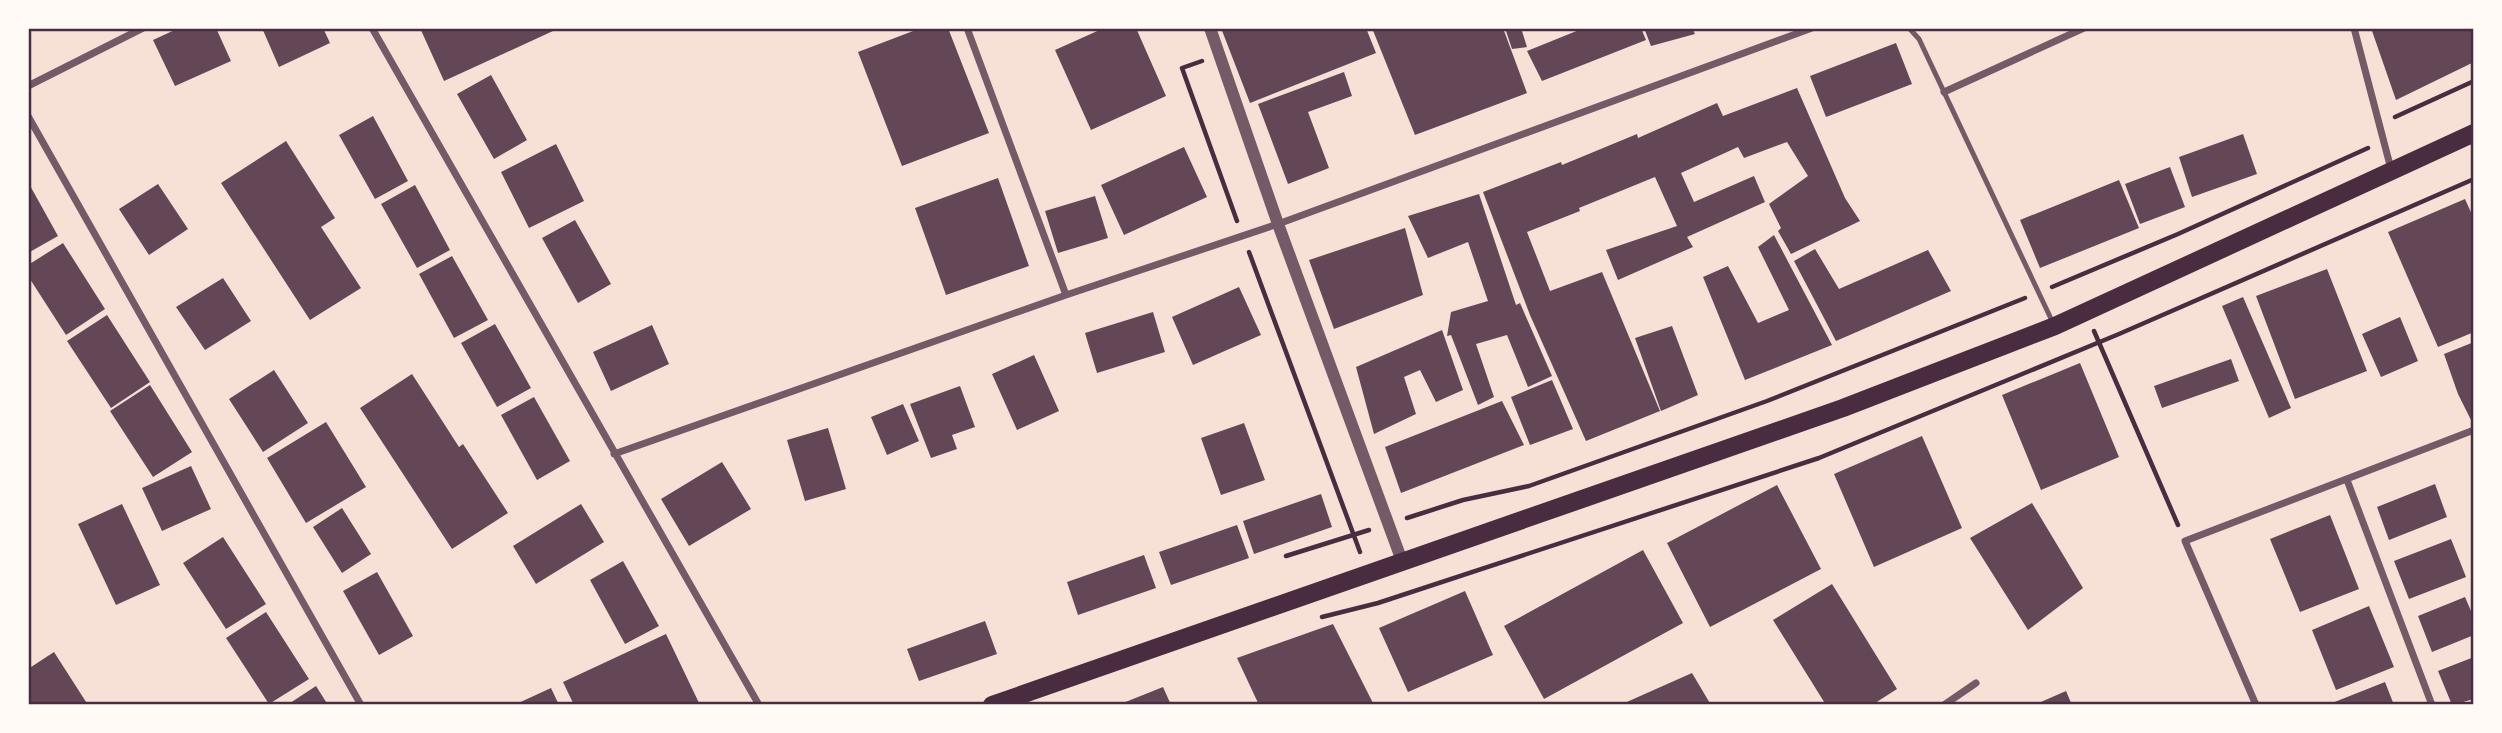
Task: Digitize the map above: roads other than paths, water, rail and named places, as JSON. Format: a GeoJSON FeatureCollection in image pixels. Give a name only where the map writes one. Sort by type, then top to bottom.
{"type":"FeatureCollection","features":[{"type":"Feature","properties":{"kind":"main road"},"geometry":{"type":"LineString","coordinates":[[992,705],[1843,408],[2055,326],[2474,133]]}},
{"type":"Feature","properties":{"kind":"street"},"geometry":{"type":"LineString","coordinates":[[28,86],[143,28]]}},
{"type":"Feature","properties":{"kind":"street"},"geometry":{"type":"LineString","coordinates":[[372,28],[759,705]]}},
{"type":"Feature","properties":{"kind":"street"},"geometry":{"type":"LineString","coordinates":[[967,28],[1066,295]]}},
{"type":"Feature","properties":{"kind":"street"},"geometry":{"type":"LineString","coordinates":[[1210,28],[1278,225],[1402,561]]}},
{"type":"Feature","properties":{"kind":"street"},"geometry":{"type":"LineString","coordinates":[[614,454],[1066,295],[1278,225],[1812,28]]}},
{"type":"Feature","properties":{"kind":"street"},"geometry":{"type":"LineString","coordinates":[[1944,92],[2084,28]]}},
{"type":"Feature","properties":{"kind":"street"},"geometry":{"type":"LineString","coordinates":[[2354,28],[2391,171]]}},
{"type":"Feature","properties":{"kind":"street"},"geometry":{"type":"LineString","coordinates":[[28,116],[361,705]]}},
{"type":"Feature","properties":{"kind":"street"},"geometry":{"type":"LineString","coordinates":[[2256,705],[2185,541],[2474,430]]}},
{"type":"Feature","properties":{"kind":"street"},"geometry":{"type":"LineString","coordinates":[[2347,480],[2432,705]]}},
{"type":"Feature","properties":{"kind":"street"},"geometry":{"type":"LineString","coordinates":[[1944,705],[1976,683]]}},
{"type":"Feature","properties":{"kind":"lane"},"geometry":{"type":"LineString","coordinates":[[1909,28],[1919,39],[2055,326]]}}]}
